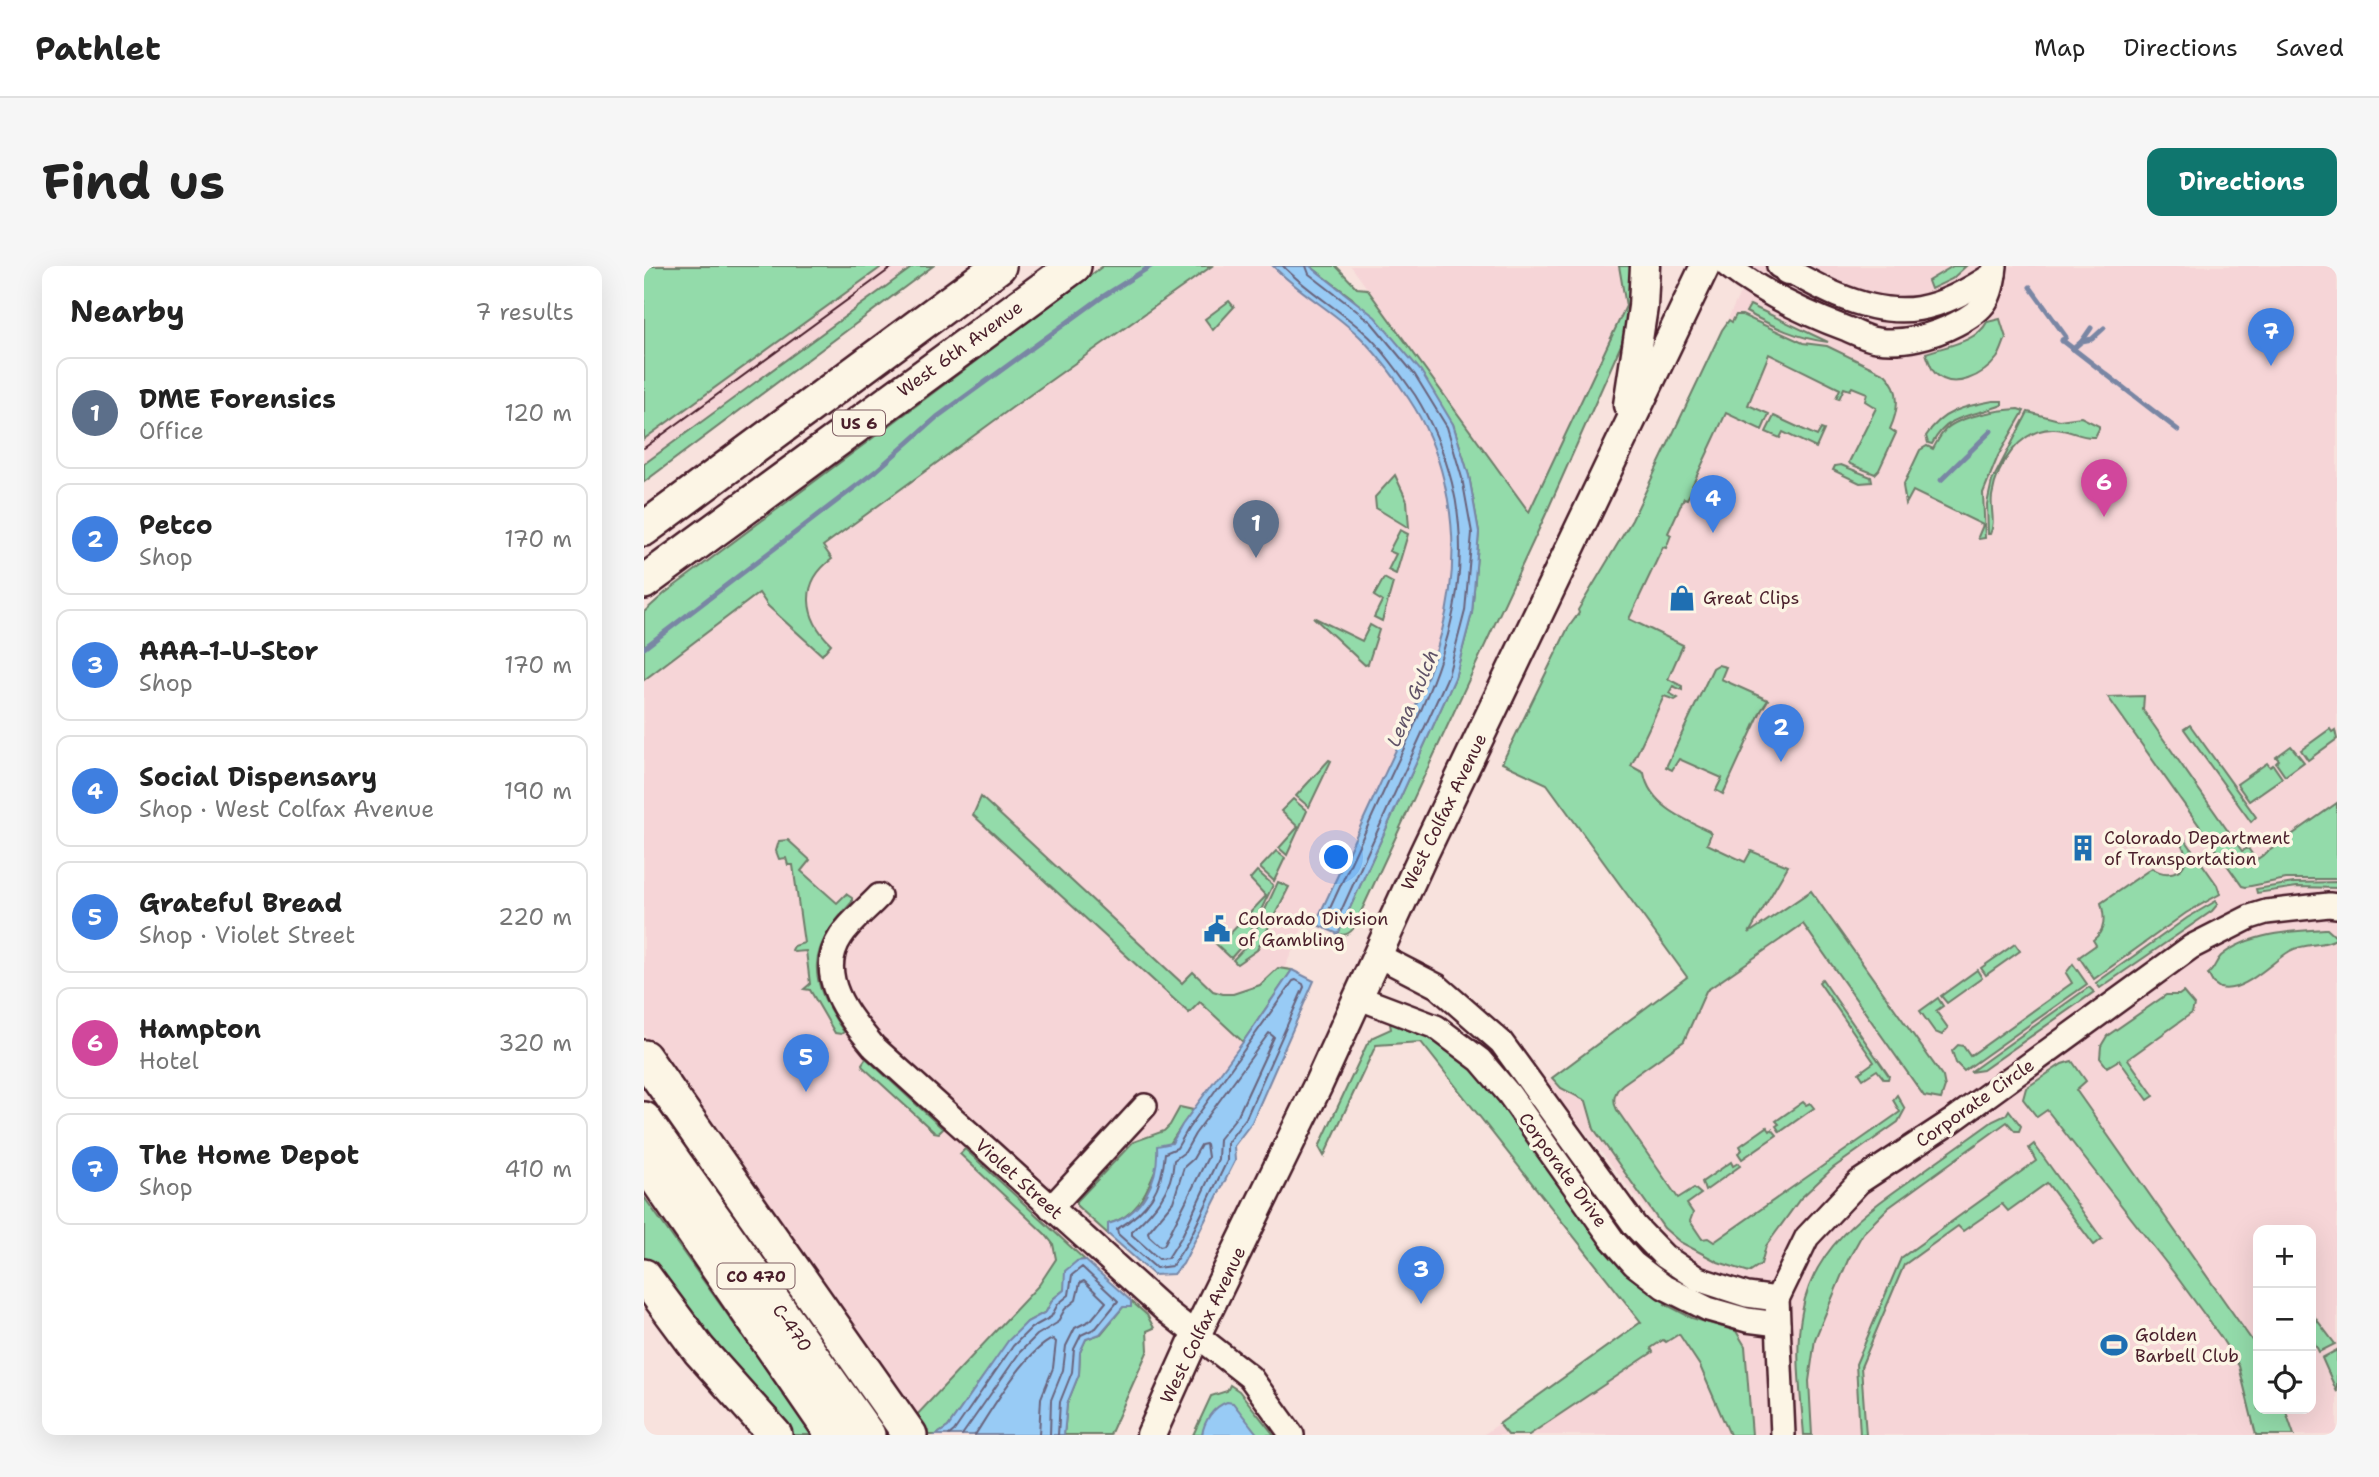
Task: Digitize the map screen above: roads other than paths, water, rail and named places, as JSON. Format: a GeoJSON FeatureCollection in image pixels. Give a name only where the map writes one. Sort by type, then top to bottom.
{"type":"FeatureCollection","features":[{"type":"Feature","properties":{"kind":"highway","name":"US 6"},"geometry":{"type":"LineString","coordinates":[[644,529],[999,266]]}},
{"type":"Feature","properties":{"kind":"highway","name":"West 6th Avenue"},"geometry":{"type":"LineString","coordinates":[[644,582],[1074,266]]}},
{"type":"Feature","properties":{"kind":"highway"},"geometry":{"type":"LineString","coordinates":[[644,1056],[910,1435]]}},
{"type":"Feature","properties":{"kind":"highway","name":"C-470"},"geometry":{"type":"LineString","coordinates":[[644,1119],[868,1435]]}},
{"type":"Feature","properties":{"kind":"highway","name":"C-470"},"geometry":{"type":"LineString","coordinates":[[644,1161],[833,1435]]}},
{"type":"Feature","properties":{"kind":"highway"},"geometry":{"type":"LineString","coordinates":[[644,1276],[699,1350],[775,1435]]}},
{"type":"Feature","properties":{"kind":"main road"},"geometry":{"type":"LineString","coordinates":[[1623,437],[1643,307],[1645,266]]}},
{"type":"Feature","properties":{"kind":"main road","name":"West Colfax Avenue"},"geometry":{"type":"LineString","coordinates":[[1151,1435],[1196,1335],[1264,1199],[1357,997],[1705,266]]}},
{"type":"Feature","properties":{"kind":"street"},"geometry":{"type":"LineString","coordinates":[[1728,266],[1756,288],[1819,319],[1876,340],[1900,341],[1942,332],[1976,314],[1990,297],[1994,270]]}},
{"type":"Feature","properties":{"kind":"street"},"geometry":{"type":"LineString","coordinates":[[1784,267],[1837,295],[1884,310],[1932,307],[1962,295],[1994,270]]}},
{"type":"Feature","properties":{"kind":"street","name":"Violet Street"},"geometry":{"type":"LineString","coordinates":[[879,896],[842,934],[836,945],[831,971],[834,986],[852,1021],[874,1047],[1051,1208],[1196,1335],[1250,1377],[1292,1435]]}},
{"type":"Feature","properties":{"kind":"street","name":"Corporate Circle"},"geometry":{"type":"LineString","coordinates":[[1783,1435],[1777,1299],[1807,1237],[1859,1182],[1952,1121],[2191,947],[2250,917],[2266,912],[2337,906]]}},
{"type":"Feature","properties":{"kind":"street","name":"Corporate Drive"},"geometry":{"type":"LineString","coordinates":[[1377,955],[1437,986],[1501,1042],[1635,1226],[1664,1256],[1698,1279],[1748,1294],[1777,1299]]}},
{"type":"Feature","properties":{"kind":"street","name":"Corporate Drive"},"geometry":{"type":"LineString","coordinates":[[1357,997],[1436,1027],[1480,1060],[1509,1094],[1612,1239],[1634,1264],[1664,1287],[1708,1309],[1747,1320],[1778,1324]]}},
{"type":"Feature","properties":{"kind":"street"},"geometry":{"type":"LineString","coordinates":[[1051,1208],[1145,1106]]}},
{"type":"Feature","properties":{"kind":"water"},"geometry":{"type":"Polygon","coordinates":[[[1273,266],[1310,266],[1375,317],[1421,371],[1453,424],[1469,476],[1479,532],[1472,613],[1455,678],[1338,934],[1315,924],[1428,674],[1448,601],[1452,562],[1451,523],[1444,481],[1434,449],[1404,391],[1363,340],[1273,266]]]}},
{"type":"Feature","properties":{"kind":"water"},"geometry":{"type":"Polygon","coordinates":[[[1292,970],[1314,981],[1252,1122],[1234,1146],[1235,1161],[1183,1264],[1174,1274],[1154,1275],[1108,1234],[1108,1224],[1131,1213],[1139,1204],[1152,1183],[1157,1146],[1172,1143],[1292,970]]]}},
{"type":"Feature","properties":{"kind":"water"},"geometry":{"type":"Polygon","coordinates":[[[1085,1260],[1131,1301],[1131,1307],[1123,1307],[1100,1334],[1086,1339],[1080,1352],[1079,1374],[1067,1404],[1064,1435],[936,1435],[948,1427],[1008,1341],[1027,1322],[1046,1312],[1053,1299],[1064,1290],[1065,1271],[1077,1261],[1085,1260]]]}},
{"type":"Feature","properties":{"kind":"water"},"geometry":{"type":"Polygon","coordinates":[[[1227,1402],[1233,1403],[1258,1435],[1202,1435],[1210,1415],[1217,1407],[1227,1402]]]}},
{"type":"Feature","properties":{"kind":"waterway"},"geometry":{"type":"LineString","coordinates":[[644,648],[876,471],[937,417],[1102,297],[1151,266]]}},
{"type":"Feature","properties":{"kind":"waterway"},"geometry":{"type":"LineString","coordinates":[[2030,287],[2066,337],[2062,341]]}},
{"type":"Feature","properties":{"kind":"waterway"},"geometry":{"type":"LineString","coordinates":[[2082,341],[2091,328]]}},
{"type":"Feature","properties":{"kind":"waterway"},"geometry":{"type":"LineString","coordinates":[[2073,349],[2082,341],[2092,339],[2104,328]]}},
{"type":"Feature","properties":{"kind":"waterway"},"geometry":{"type":"LineString","coordinates":[[2062,340],[2178,430]]}},
{"type":"Feature","properties":{"kind":"waterway"},"geometry":{"type":"LineString","coordinates":[[1941,480],[1991,431]]}},
{"type":"Feature","properties":{"kind":"tram line"},"geometry":{"type":"LineString","coordinates":[[644,448],[894,266]]}},
{"type":"Feature","properties":{"kind":"place","name":"The Home Depot"},"geometry":{"type":"Point","coordinates":[2271,366]}},
{"type":"Feature","properties":{"kind":"place","name":"Hampton"},"geometry":{"type":"Point","coordinates":[2104,517]}},
{"type":"Feature","properties":{"kind":"place","name":"Social Dispensary"},"geometry":{"type":"Point","coordinates":[1713,533]}},
{"type":"Feature","properties":{"kind":"place","name":"DME Forensics"},"geometry":{"type":"Point","coordinates":[1256,558]}},
{"type":"Feature","properties":{"kind":"place","name":"Great Clips"},"geometry":{"type":"Point","coordinates":[1682,598]}},
{"type":"Feature","properties":{"kind":"place","name":"Petco"},"geometry":{"type":"Point","coordinates":[1781,762]}},
{"type":"Feature","properties":{"kind":"place","name":"Colorado Department of Transportation"},"geometry":{"type":"Point","coordinates":[2083,848]}},
{"type":"Feature","properties":{"kind":"place","name":"Colorado Division of Gambling"},"geometry":{"type":"Point","coordinates":[1217,929]}},
{"type":"Feature","properties":{"kind":"place","name":"Grateful Bread"},"geometry":{"type":"Point","coordinates":[806,1092]}},
{"type":"Feature","properties":{"kind":"place","name":"AAA-1-U-Stor"},"geometry":{"type":"Point","coordinates":[1421,1304]}},
{"type":"Feature","properties":{"kind":"place","name":"Golden Barbell Club"},"geometry":{"type":"Point","coordinates":[2114,1345]}},
{"type":"Feature","properties":{"kind":"water label","name":"Lena Gulch"},"geometry":{"type":"Point","coordinates":[1412,698]}}]}
